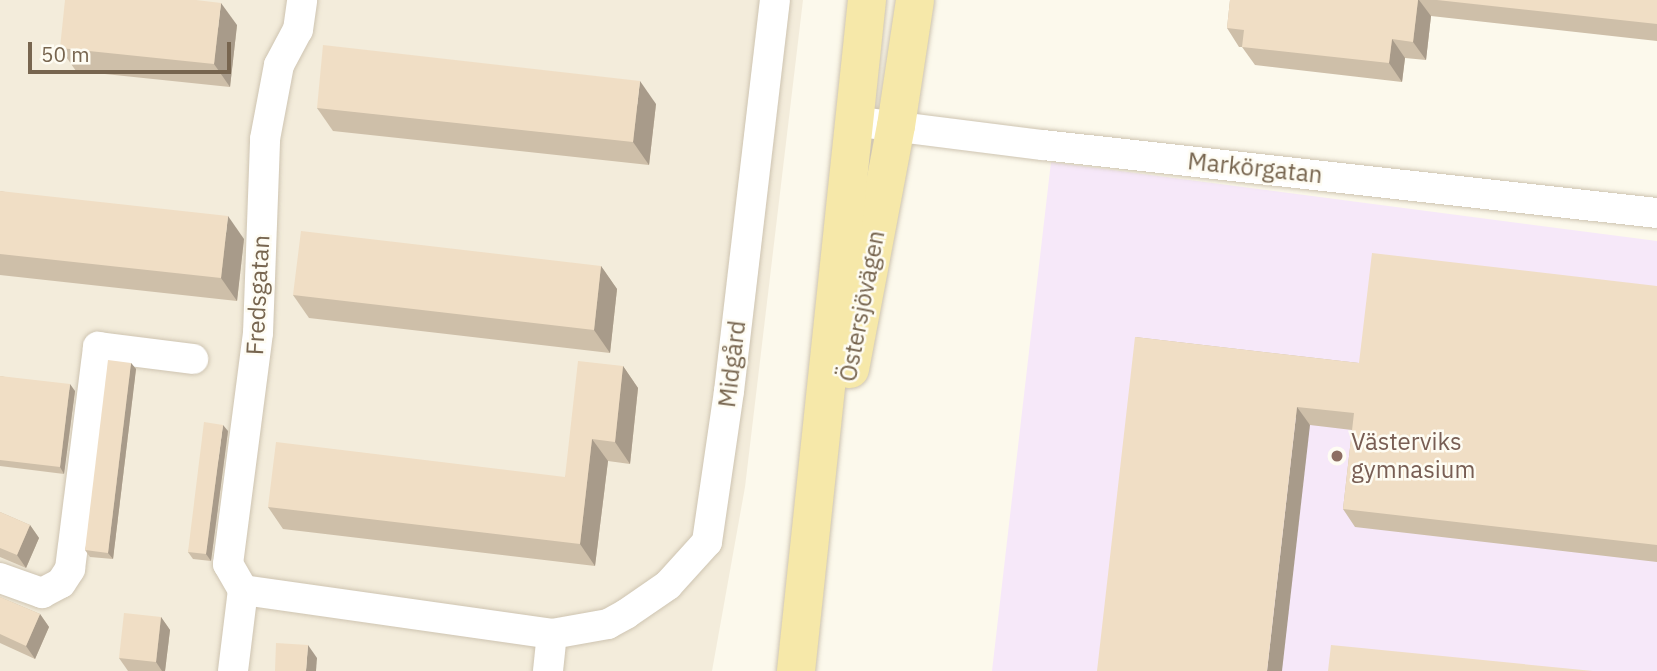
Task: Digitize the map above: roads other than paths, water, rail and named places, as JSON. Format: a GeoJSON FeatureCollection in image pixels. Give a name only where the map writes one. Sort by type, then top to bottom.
{"type":"FeatureCollection","features":[{"type":"Feature","properties":{"kind":"main road","name":"Östersjövägen"},"geometry":{"type":"LineString","coordinates":[[796,671],[852,121],[867,0]]}},
{"type":"Feature","properties":{"kind":"main road","name":"Östersjövägen"},"geometry":{"type":"LineString","coordinates":[[803,611],[896,126],[915,0]]}},
{"type":"Feature","properties":{"kind":"street","name":"Fredsgatan"},"geometry":{"type":"LineString","coordinates":[[243,590],[228,564],[258,333],[265,139],[279,65],[298,30],[302,0]]}},
{"type":"Feature","properties":{"kind":"street","name":"Midgård"},"geometry":{"type":"LineString","coordinates":[[552,634],[608,624],[617,619],[668,585],[707,542],[729,391],[775,0]]}},
{"type":"Feature","properties":{"kind":"street","name":"Markörgatan"},"geometry":{"type":"LineString","coordinates":[[852,121],[1657,213]]}},
{"type":"Feature","properties":{"kind":"street"},"geometry":{"type":"LineString","coordinates":[[0,578],[42,593],[61,583],[69,569],[98,347],[193,359]]}},
{"type":"Feature","properties":{"kind":"street"},"geometry":{"type":"LineString","coordinates":[[233,671],[243,590],[552,634],[548,671]]}},
{"type":"Feature","properties":{"kind":"place","name":"Västerviks gymnasium"},"geometry":{"type":"Point","coordinates":[1337,456]}}]}
